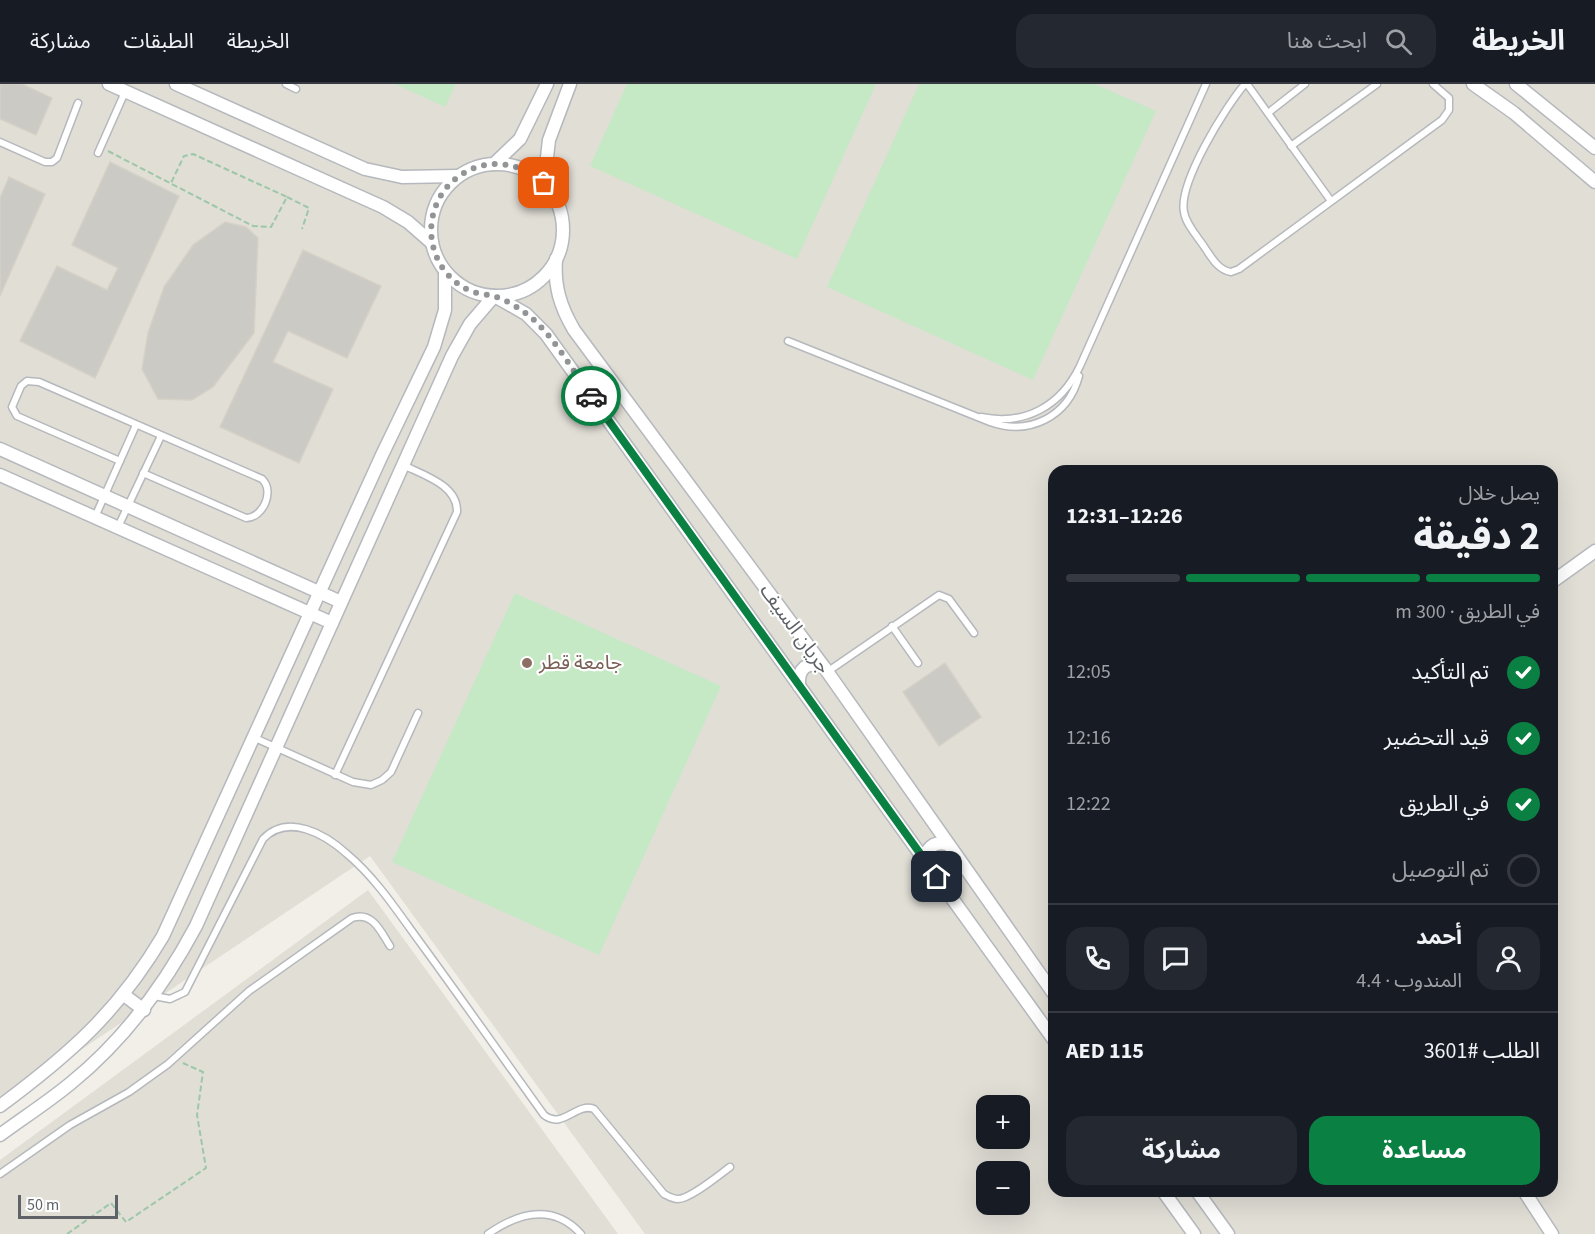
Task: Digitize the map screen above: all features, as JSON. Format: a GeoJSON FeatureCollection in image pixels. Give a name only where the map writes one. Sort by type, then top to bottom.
{"type":"FeatureCollection","features":[{"type":"Feature","properties":{"kind":"street"},"geometry":{"type":"LineString","coordinates":[[109,84],[383,207],[408,222],[432,243]]}},
{"type":"Feature","properties":{"kind":"street"},"geometry":{"type":"LineString","coordinates":[[176,84],[365,168],[402,177],[459,176]]}},
{"type":"Feature","properties":{"kind":"street"},"geometry":{"type":"LineString","coordinates":[[494,164],[520,139],[547,84]]}},
{"type":"Feature","properties":{"kind":"street"},"geometry":{"type":"LineString","coordinates":[[544,183],[552,129],[570,84]]}},
{"type":"Feature","properties":{"kind":"street"},"geometry":{"type":"LineString","coordinates":[[1473,84],[1514,113],[1595,182]]}},
{"type":"Feature","properties":{"kind":"street"},"geometry":{"type":"LineString","coordinates":[[1516,84],[1595,148]]}},
{"type":"Feature","properties":{"kind":"street"},"geometry":{"type":"LineString","coordinates":[[0,1106],[48,1071],[85,1039],[124,995],[163,936],[441,329],[445,310],[445,272],[432,243],[431,221],[438,201],[459,176],[475,168],[494,164],[516,166],[544,183],[557,202],[563,224],[561,247],[552,268],[536,284],[496,297],[472,292],[445,272]]}},
{"type":"Feature","properties":{"kind":"street","name":"جريان السيف"},"geometry":{"type":"LineString","coordinates":[[556,259],[557,293],[564,313],[574,330],[825,670],[1048,986]]}},
{"type":"Feature","properties":{"kind":"street"},"geometry":{"type":"LineString","coordinates":[[0,1135],[70,1084],[144,1010],[196,926],[460,340],[496,297]]}},
{"type":"Feature","properties":{"kind":"street","name":"جريان السيف"},"geometry":{"type":"LineString","coordinates":[[496,297],[526,314],[546,334],[1048,1032]]}},
{"type":"Feature","properties":{"kind":"street"},"geometry":{"type":"LineString","coordinates":[[0,449],[341,602]]}},
{"type":"Feature","properties":{"kind":"street"},"geometry":{"type":"LineString","coordinates":[[382,455],[403,465]]}},
{"type":"Feature","properties":{"kind":"street"},"geometry":{"type":"LineString","coordinates":[[0,474],[332,623]]}},
{"type":"Feature","properties":{"kind":"street"},"geometry":{"type":"LineString","coordinates":[[1558,578],[1595,551]]}},
{"type":"Feature","properties":{"kind":"street"},"geometry":{"type":"LineString","coordinates":[[799,686],[800,670],[803,668],[814,664],[825,670]]}},
{"type":"Feature","properties":{"kind":"street"},"geometry":{"type":"LineString","coordinates":[[924,859],[928,849],[934,844],[946,844]]}},
{"type":"Feature","properties":{"kind":"street"},"geometry":{"type":"LineString","coordinates":[[124,995],[144,1010]]}},
{"type":"Feature","properties":{"kind":"street"},"geometry":{"type":"LineString","coordinates":[[1167,1197],[1194,1234]]}},
{"type":"Feature","properties":{"kind":"street"},"geometry":{"type":"LineString","coordinates":[[1201,1197],[1228,1234]]}},
{"type":"Feature","properties":{"kind":"street"},"geometry":{"type":"LineString","coordinates":[[1528,1197],[1552,1234]]}},
{"type":"Feature","properties":{"kind":"lane"},"geometry":{"type":"LineString","coordinates":[[286,84],[296,88]]}},
{"type":"Feature","properties":{"kind":"lane"},"geometry":{"type":"LineString","coordinates":[[981,417],[1017,419],[1040,411],[1068,388],[1080,366],[1206,84]]}},
{"type":"Feature","properties":{"kind":"lane"},"geometry":{"type":"LineString","coordinates":[[1202,97],[1211,84]]}},
{"type":"Feature","properties":{"kind":"lane"},"geometry":{"type":"LineString","coordinates":[[1330,201],[1246,84],[1220,117],[1184,198],[1186,220],[1218,266],[1227,272],[1239,269],[1446,116],[1449,98],[1433,84]]}},
{"type":"Feature","properties":{"kind":"lane"},"geometry":{"type":"LineString","coordinates":[[1268,113],[1305,84]]}},
{"type":"Feature","properties":{"kind":"lane"},"geometry":{"type":"LineString","coordinates":[[1291,146],[1377,84]]}},
{"type":"Feature","properties":{"kind":"lane"},"geometry":{"type":"LineString","coordinates":[[99,150],[125,91]]}},
{"type":"Feature","properties":{"kind":"lane"},"geometry":{"type":"LineString","coordinates":[[0,142],[45,162],[52,162],[57,158],[78,103]]}},
{"type":"Feature","properties":{"kind":"lane"},"geometry":{"type":"LineString","coordinates":[[788,341],[1010,427],[1040,423],[1065,404],[1076,387],[1080,366]]}},
{"type":"Feature","properties":{"kind":"lane"},"geometry":{"type":"LineString","coordinates":[[120,461],[17,416],[12,407],[21,386],[27,381],[35,381],[265,482],[268,492],[260,513],[254,518],[246,518],[143,474]]}},
{"type":"Feature","properties":{"kind":"lane"},"geometry":{"type":"LineString","coordinates":[[95,517],[136,425]]}},
{"type":"Feature","properties":{"kind":"lane"},"geometry":{"type":"LineString","coordinates":[[118,527],[161,436]]}},
{"type":"Feature","properties":{"kind":"lane"},"geometry":{"type":"LineString","coordinates":[[335,774],[457,512],[456,500],[449,490],[403,465]]}},
{"type":"Feature","properties":{"kind":"lane"},"geometry":{"type":"LineString","coordinates":[[825,670],[935,596],[943,595],[949,599],[974,633]]}},
{"type":"Feature","properties":{"kind":"lane"},"geometry":{"type":"LineString","coordinates":[[892,626],[918,663]]}},
{"type":"Feature","properties":{"kind":"lane"},"geometry":{"type":"LineString","coordinates":[[255,738],[365,785],[382,780],[391,772],[418,713]]}},
{"type":"Feature","properties":{"kind":"lane"},"geometry":{"type":"LineString","coordinates":[[154,996],[170,999],[185,992],[257,848],[269,832],[287,825],[299,827],[333,843],[379,888],[544,1115],[562,1120],[582,1109],[594,1109],[664,1194],[678,1199],[688,1196],[730,1167]]}},
{"type":"Feature","properties":{"kind":"lane"},"geometry":{"type":"LineString","coordinates":[[0,1174],[52,1137],[129,1092],[175,1059],[249,991],[352,918],[360,916],[373,921],[390,946]]}},
{"type":"Feature","properties":{"kind":"lane"},"geometry":{"type":"LineString","coordinates":[[488,1234],[510,1220],[541,1214],[561,1219],[581,1234]]}},
{"type":"Feature","properties":{"kind":"path"},"geometry":{"type":"LineString","coordinates":[[99,150],[171,183],[253,226],[271,227],[287,197]]}},
{"type":"Feature","properties":{"kind":"path"},"geometry":{"type":"LineString","coordinates":[[171,183],[184,156],[193,154],[309,208],[302,230]]}},
{"type":"Feature","properties":{"kind":"path"},"geometry":{"type":"LineString","coordinates":[[67,1234],[111,1203],[126,1222],[206,1168],[197,1115],[203,1072],[175,1059]]}},
{"type":"Feature","properties":{"kind":"shaded area","name":"جامعة قطر"},"geometry":{"type":"Polygon","coordinates":[[[0,84],[1595,84],[1595,1234],[645,1234],[370,856],[0,1104],[0,84]]]}},
{"type":"Feature","properties":{"kind":"shaded area"},"geometry":{"type":"Polygon","coordinates":[[[368,890],[618,1234],[0,1234],[0,1160],[368,890]]]}},
{"type":"Feature","properties":{"kind":"green space"},"geometry":{"type":"Polygon","coordinates":[[[395,84],[456,84],[445,107],[395,84]]]}},
{"type":"Feature","properties":{"kind":"green space"},"geometry":{"type":"Polygon","coordinates":[[[627,84],[876,84],[797,259],[590,166],[627,84]]]}},
{"type":"Feature","properties":{"kind":"green space"},"geometry":{"type":"Polygon","coordinates":[[[919,84],[1095,84],[1156,111],[1033,380],[827,287],[919,84]]]}},
{"type":"Feature","properties":{"kind":"green space"},"geometry":{"type":"Polygon","coordinates":[[[515,593],[721,686],[599,955],[392,862],[515,593]]]}},
{"type":"Feature","properties":{"kind":"building"},"geometry":{"type":"Polygon","coordinates":[[[0,84],[22,84],[52,98],[36,135],[0,119],[0,84]]]}},
{"type":"Feature","properties":{"kind":"building"},"geometry":{"type":"Polygon","coordinates":[[[110,162],[179,196],[95,378],[20,341],[57,266],[107,290],[118,268],[72,245],[110,162]]]}},
{"type":"Feature","properties":{"kind":"building"},"geometry":{"type":"Polygon","coordinates":[[[9,177],[45,194],[0,296],[0,198],[9,177]]]}},
{"type":"Feature","properties":{"kind":"building"},"geometry":{"type":"Polygon","coordinates":[[[225,222],[246,227],[258,238],[254,333],[213,387],[192,400],[158,399],[142,369],[148,333],[164,287],[193,245],[225,222]]]}},
{"type":"Feature","properties":{"kind":"building"},"geometry":{"type":"Polygon","coordinates":[[[303,250],[381,286],[347,358],[288,331],[273,362],[333,389],[299,463],[220,427],[303,250]]]}},
{"type":"Feature","properties":{"kind":"building"},"geometry":{"type":"Polygon","coordinates":[[[945,663],[981,717],[939,746],[903,692],[945,663]]]}},
{"type":"Feature","properties":{"kind":"way so far"},"geometry":{"type":"LineString","coordinates":[[544,183],[526,170],[505,164],[484,165],[467,171],[450,183],[438,201],[431,221],[432,243],[445,272],[462,287],[508,302],[534,321],[591,396]]}},
{"type":"Feature","properties":{"kind":"place","name":"جامعة قطر"},"geometry":{"type":"Point","coordinates":[527,663]}},
{"type":"Feature","properties":{"kind":"route"},"geometry":{"type":"LineString","coordinates":[[591,396],[937,877]]}}]}
